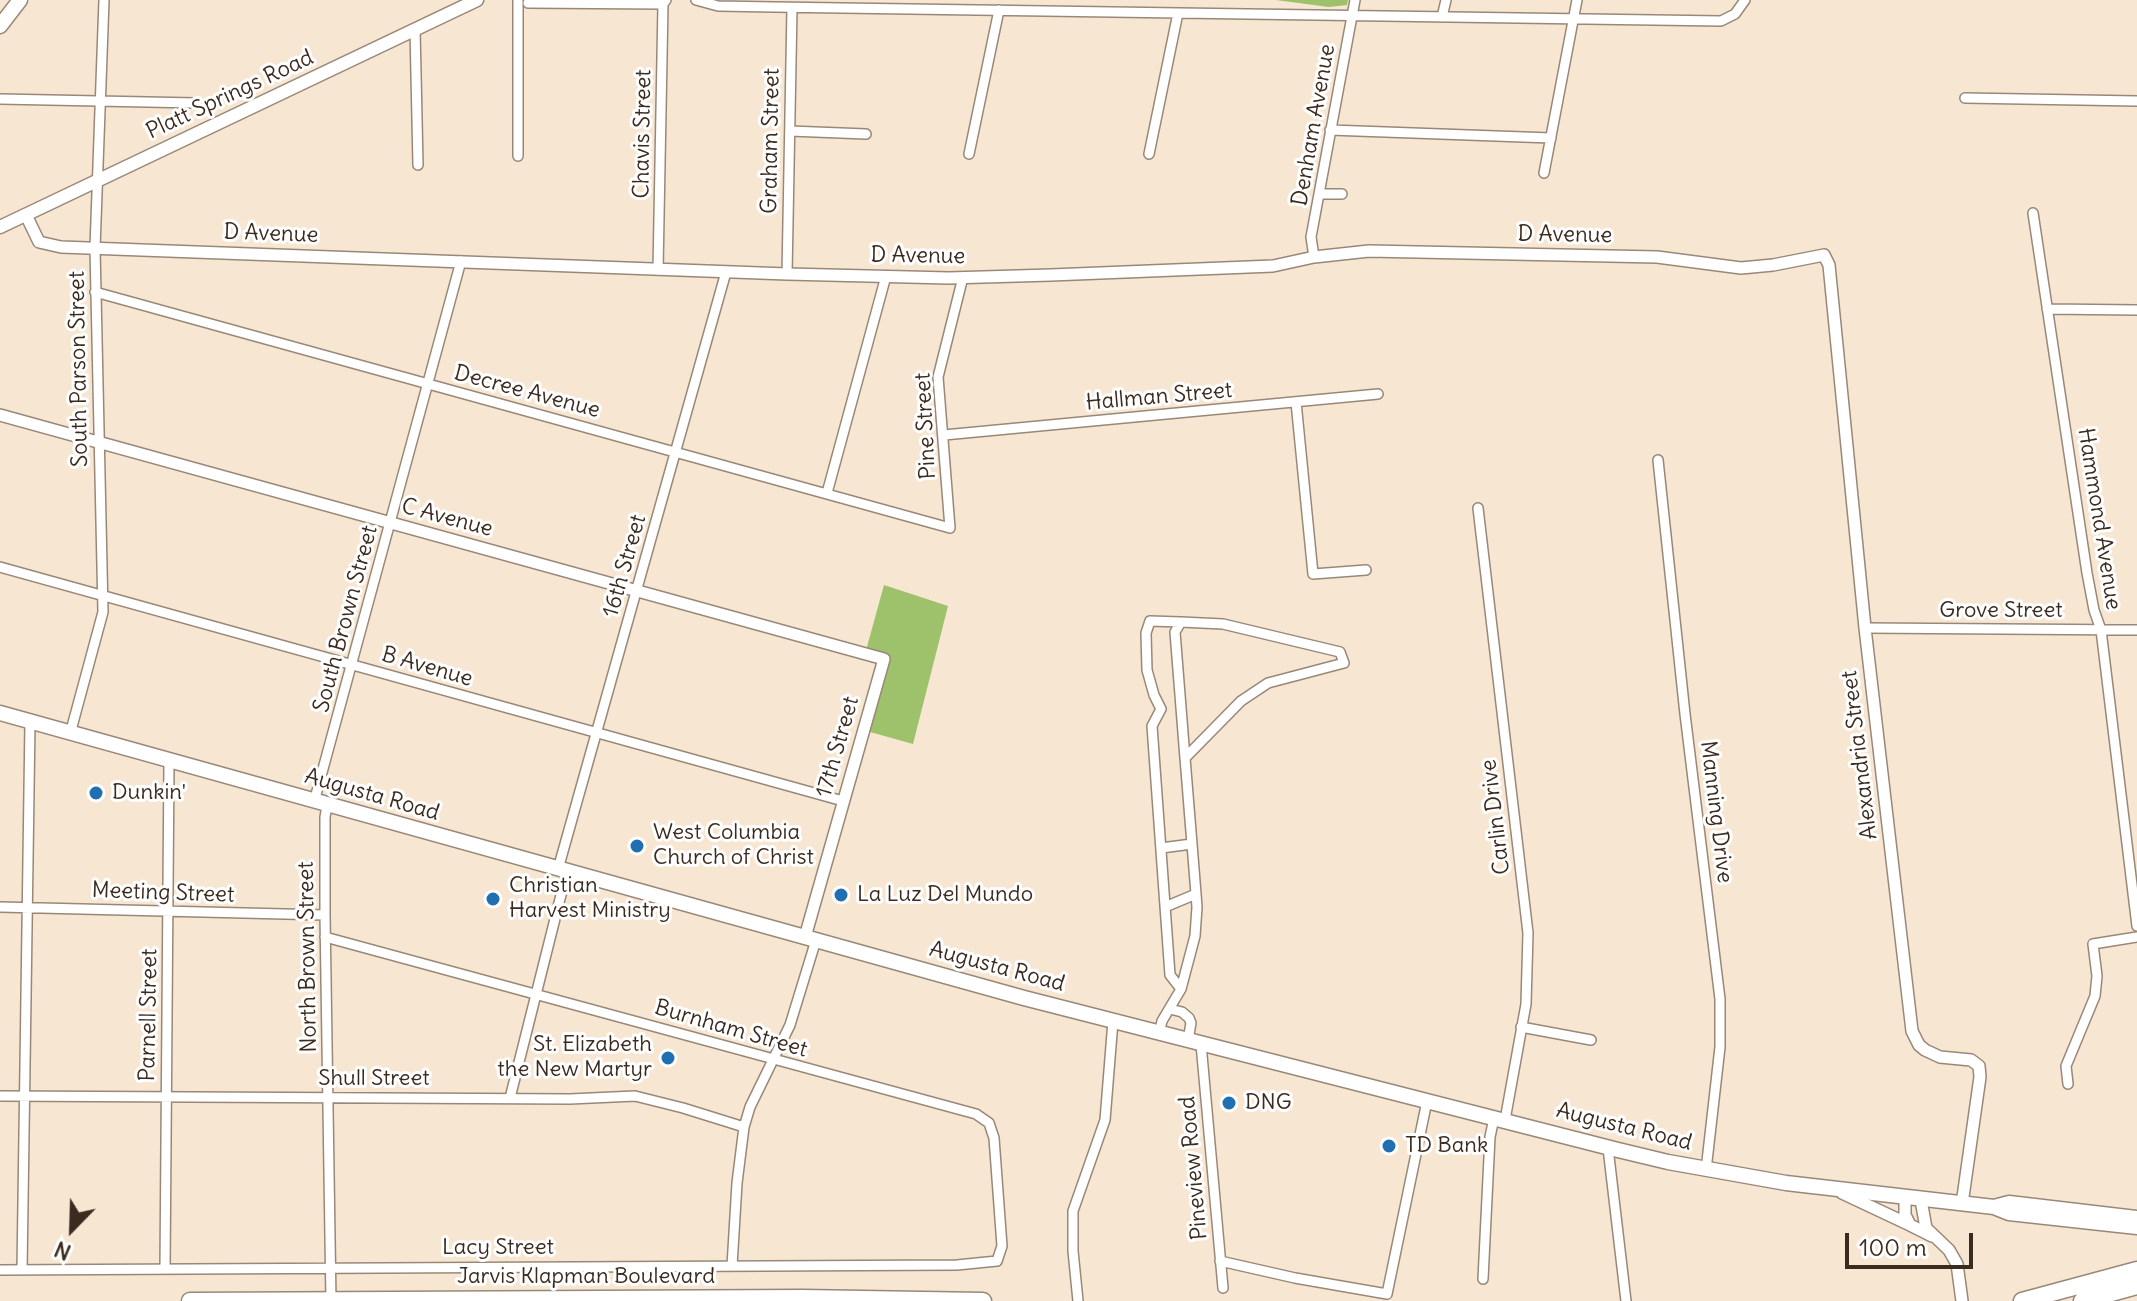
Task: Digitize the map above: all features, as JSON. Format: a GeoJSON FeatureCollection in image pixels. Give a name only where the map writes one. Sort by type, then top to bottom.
{"type":"FeatureCollection","features":[{"type":"Feature","properties":{"kind":"highway"},"geometry":{"type":"LineString","coordinates":[[2022,1301],[2137,1270]]}},
{"type":"Feature","properties":{"kind":"highway"},"geometry":{"type":"LineString","coordinates":[[2082,1301],[2137,1286]]}},
{"type":"Feature","properties":{"kind":"highway","name":"Jarvis Klapman Boulevard"},"geometry":{"type":"LineString","coordinates":[[190,1301],[818,1298],[983,1301]]}},
{"type":"Feature","properties":{"kind":"main road"},"geometry":{"type":"LineString","coordinates":[[0,26],[20,0]]}},
{"type":"Feature","properties":{"kind":"main road","name":"Platt Springs Road"},"geometry":{"type":"LineString","coordinates":[[0,227],[477,0]]}},
{"type":"Feature","properties":{"kind":"main road","name":"Augusta Road"},"geometry":{"type":"LineString","coordinates":[[0,713],[1113,1021],[1608,1148],[1706,1170],[1994,1207],[2009,1213],[2137,1227]]}},
{"type":"Feature","properties":{"kind":"main road","name":"Augusta Road"},"geometry":{"type":"LineString","coordinates":[[1994,1207],[2009,1203],[2137,1218]]}},
{"type":"Feature","properties":{"kind":"street","name":"South Parson Street"},"geometry":{"type":"LineString","coordinates":[[70,734],[103,612],[95,248],[104,0]]}},
{"type":"Feature","properties":{"kind":"street"},"geometry":{"type":"LineString","coordinates":[[696,0],[718,6],[774,4],[792,8],[933,5],[999,10],[1721,21],[1735,14],[1745,0]]}},
{"type":"Feature","properties":{"kind":"street","name":"Denham Avenue"},"geometry":{"type":"LineString","coordinates":[[1314,257],[1311,237],[1355,0]]}},
{"type":"Feature","properties":{"kind":"street"},"geometry":{"type":"LineString","coordinates":[[1442,17],[1446,0]]}},
{"type":"Feature","properties":{"kind":"street"},"geometry":{"type":"LineString","coordinates":[[1544,173],[1577,0]]}},
{"type":"Feature","properties":{"kind":"street"},"geometry":{"type":"LineString","coordinates":[[518,156],[523,1],[664,2]]}},
{"type":"Feature","properties":{"kind":"street","name":"Chavis Street"},"geometry":{"type":"LineString","coordinates":[[658,270],[664,2]]}},
{"type":"Feature","properties":{"kind":"street","name":"Graham Street"},"geometry":{"type":"LineString","coordinates":[[787,274],[792,8]]}},
{"type":"Feature","properties":{"kind":"street"},"geometry":{"type":"LineString","coordinates":[[969,154],[999,10]]}},
{"type":"Feature","properties":{"kind":"street"},"geometry":{"type":"LineString","coordinates":[[1149,154],[1178,13]]}},
{"type":"Feature","properties":{"kind":"street"},"geometry":{"type":"LineString","coordinates":[[415,29],[418,165]]}},
{"type":"Feature","properties":{"kind":"street"},"geometry":{"type":"LineString","coordinates":[[1965,98],[2137,101]]}},
{"type":"Feature","properties":{"kind":"street"},"geometry":{"type":"LineString","coordinates":[[0,99],[196,103]]}},
{"type":"Feature","properties":{"kind":"street"},"geometry":{"type":"LineString","coordinates":[[1330,130],[1551,138]]}},
{"type":"Feature","properties":{"kind":"street"},"geometry":{"type":"LineString","coordinates":[[790,131],[866,134]]}},
{"type":"Feature","properties":{"kind":"street"},"geometry":{"type":"LineString","coordinates":[[1321,194],[1342,194]]}},
{"type":"Feature","properties":{"kind":"street","name":"Hammond Avenue"},"geometry":{"type":"LineString","coordinates":[[2033,213],[2094,610],[2101,630],[2137,926]]}},
{"type":"Feature","properties":{"kind":"street","name":"D Avenue"},"geometry":{"type":"LineString","coordinates":[[26,215],[39,242],[51,246],[787,274],[963,277],[1273,266],[1314,257],[1390,251],[1657,257],[1741,268],[1824,255]]}},
{"type":"Feature","properties":{"kind":"street","name":"Alexandria Street"},"geometry":{"type":"LineString","coordinates":[[1824,255],[1829,265],[1865,628],[1912,1031],[1925,1050],[1940,1057],[1971,1060],[1979,1066],[1962,1204]]}},
{"type":"Feature","properties":{"kind":"street","name":"South Brown Street"},"geometry":{"type":"LineString","coordinates":[[321,804],[353,665],[461,261]]}},
{"type":"Feature","properties":{"kind":"street","name":"16th Street"},"geometry":{"type":"LineString","coordinates":[[510,1098],[596,733],[726,272]]}},
{"type":"Feature","properties":{"kind":"street"},"geometry":{"type":"LineString","coordinates":[[827,493],[886,276]]}},
{"type":"Feature","properties":{"kind":"street","name":"Pine Street"},"geometry":{"type":"LineString","coordinates":[[950,528],[939,367],[963,277]]}},
{"type":"Feature","properties":{"kind":"street","name":"Decree Avenue"},"geometry":{"type":"LineString","coordinates":[[95,292],[950,528]]}},
{"type":"Feature","properties":{"kind":"street"},"geometry":{"type":"LineString","coordinates":[[2047,309],[2137,310]]}},
{"type":"Feature","properties":{"kind":"street","name":"Hallman Street"},"geometry":{"type":"LineString","coordinates":[[944,435],[1378,394]]}},
{"type":"Feature","properties":{"kind":"street"},"geometry":{"type":"LineString","coordinates":[[1296,402],[1313,574],[1366,570]]}},
{"type":"Feature","properties":{"kind":"street","name":"C Avenue"},"geometry":{"type":"LineString","coordinates":[[0,415],[884,659]]}},
{"type":"Feature","properties":{"kind":"street","name":"Manning Drive"},"geometry":{"type":"LineString","coordinates":[[1658,460],[1720,999],[1720,1047],[1706,1170]]}},
{"type":"Feature","properties":{"kind":"street","name":"Carlin Drive"},"geometry":{"type":"LineString","coordinates":[[1478,508],[1528,933],[1529,966],[1521,1027],[1500,1119],[1490,1137],[1483,1279]]}},
{"type":"Feature","properties":{"kind":"street","name":"B Avenue"},"geometry":{"type":"LineString","coordinates":[[0,567],[843,801]]}},
{"type":"Feature","properties":{"kind":"street"},"geometry":{"type":"LineString","coordinates":[[1161,709],[1147,670],[1146,633],[1150,621],[1223,624],[1340,652],[1344,663],[1268,683],[1241,701],[1185,758]]}},
{"type":"Feature","properties":{"kind":"street"},"geometry":{"type":"LineString","coordinates":[[1159,1033],[1162,1021],[1181,989],[1195,936],[1196,894],[1175,632],[1181,622]]}},
{"type":"Feature","properties":{"kind":"street","name":"Grove Street"},"geometry":{"type":"LineString","coordinates":[[1865,628],[2137,630]]}},
{"type":"Feature","properties":{"kind":"street","name":"17th Street"},"geometry":{"type":"LineString","coordinates":[[811,939],[843,801],[884,659]]}},
{"type":"Feature","properties":{"kind":"street"},"geometry":{"type":"LineString","coordinates":[[1161,709],[1181,708]]}},
{"type":"Feature","properties":{"kind":"street"},"geometry":{"type":"LineString","coordinates":[[1161,709],[1152,726],[1170,975],[1181,989]]}},
{"type":"Feature","properties":{"kind":"street"},"geometry":{"type":"LineString","coordinates":[[22,1270],[30,722]]}},
{"type":"Feature","properties":{"kind":"street","name":"Parnell Street"},"geometry":{"type":"LineString","coordinates":[[165,1269],[169,761]]}},
{"type":"Feature","properties":{"kind":"street","name":"North Brown Street"},"geometry":{"type":"LineString","coordinates":[[321,804],[325,817],[331,1301]]}},
{"type":"Feature","properties":{"kind":"street"},"geometry":{"type":"LineString","coordinates":[[1161,848],[1192,844]]}},
{"type":"Feature","properties":{"kind":"street"},"geometry":{"type":"LineString","coordinates":[[1165,907],[1196,894]]}},
{"type":"Feature","properties":{"kind":"street","name":"Meeting Street"},"geometry":{"type":"LineString","coordinates":[[0,907],[325,915]]}},
{"type":"Feature","properties":{"kind":"street","name":"Burnham Street"},"geometry":{"type":"LineString","coordinates":[[325,937],[983,1117],[989,1123],[994,1138],[1002,1246],[997,1261]]}},
{"type":"Feature","properties":{"kind":"street"},"geometry":{"type":"LineString","coordinates":[[2068,1084],[2066,1066],[2095,996],[2097,976],[2093,944],[2137,937]]}},
{"type":"Feature","properties":{"kind":"street"},"geometry":{"type":"LineString","coordinates":[[732,1266],[744,1127],[750,1107],[790,1025],[811,939]]}},
{"type":"Feature","properties":{"kind":"street"},"geometry":{"type":"LineString","coordinates":[[1170,1009],[1189,1018],[1194,1042]]}},
{"type":"Feature","properties":{"kind":"street"},"geometry":{"type":"LineString","coordinates":[[1078,1301],[1073,1211],[1105,1120],[1113,1021]]}},
{"type":"Feature","properties":{"kind":"street"},"geometry":{"type":"LineString","coordinates":[[1521,1027],[1591,1040]]}},
{"type":"Feature","properties":{"kind":"street","name":"Pineview Road"},"geometry":{"type":"LineString","coordinates":[[1194,1042],[1223,1288]]}},
{"type":"Feature","properties":{"kind":"street","name":"Shull Street"},"geometry":{"type":"LineString","coordinates":[[0,1096],[644,1097],[744,1127]]}},
{"type":"Feature","properties":{"kind":"street"},"geometry":{"type":"LineString","coordinates":[[1220,1261],[1387,1294],[1427,1101]]}},
{"type":"Feature","properties":{"kind":"street"},"geometry":{"type":"LineString","coordinates":[[1608,1148],[1626,1301]]}},
{"type":"Feature","properties":{"kind":"street"},"geometry":{"type":"LineString","coordinates":[[1830,1188],[1933,1236],[1949,1250],[1957,1264],[1962,1301]]}},
{"type":"Feature","properties":{"kind":"street"},"geometry":{"type":"LineString","coordinates":[[1905,1197],[1905,1215],[1910,1225]]}},
{"type":"Feature","properties":{"kind":"street"},"geometry":{"type":"LineString","coordinates":[[1921,1200],[1924,1222],[1933,1236]]}},
{"type":"Feature","properties":{"kind":"street","name":"Lacy Street"},"geometry":{"type":"LineString","coordinates":[[0,1270],[957,1265],[997,1261]]}},
{"type":"Feature","properties":{"kind":"green space"},"geometry":{"type":"Polygon","coordinates":[[[1276,0],[1348,0],[1347,5],[1329,7],[1276,0]]]}},
{"type":"Feature","properties":{"kind":"green space"},"geometry":{"type":"Polygon","coordinates":[[[884,585],[948,606],[913,744],[863,730],[883,660],[865,654],[884,585]]]}},
{"type":"Feature","properties":{"kind":"place","name":"Dunkin'"},"geometry":{"type":"Point","coordinates":[96,793]}},
{"type":"Feature","properties":{"kind":"place","name":"West Columbia Church of Christ"},"geometry":{"type":"Point","coordinates":[637,846]}},
{"type":"Feature","properties":{"kind":"place","name":"La Luz Del Mundo"},"geometry":{"type":"Point","coordinates":[841,895]}},
{"type":"Feature","properties":{"kind":"place","name":"Christian Harvest Ministry"},"geometry":{"type":"Point","coordinates":[493,899]}},
{"type":"Feature","properties":{"kind":"place","name":"St. Elizabeth the New Martyr"},"geometry":{"type":"Point","coordinates":[668,1058]}},
{"type":"Feature","properties":{"kind":"place","name":"DNG"},"geometry":{"type":"Point","coordinates":[1229,1103]}},
{"type":"Feature","properties":{"kind":"place","name":"TD Bank"},"geometry":{"type":"Point","coordinates":[1389,1146]}}]}
